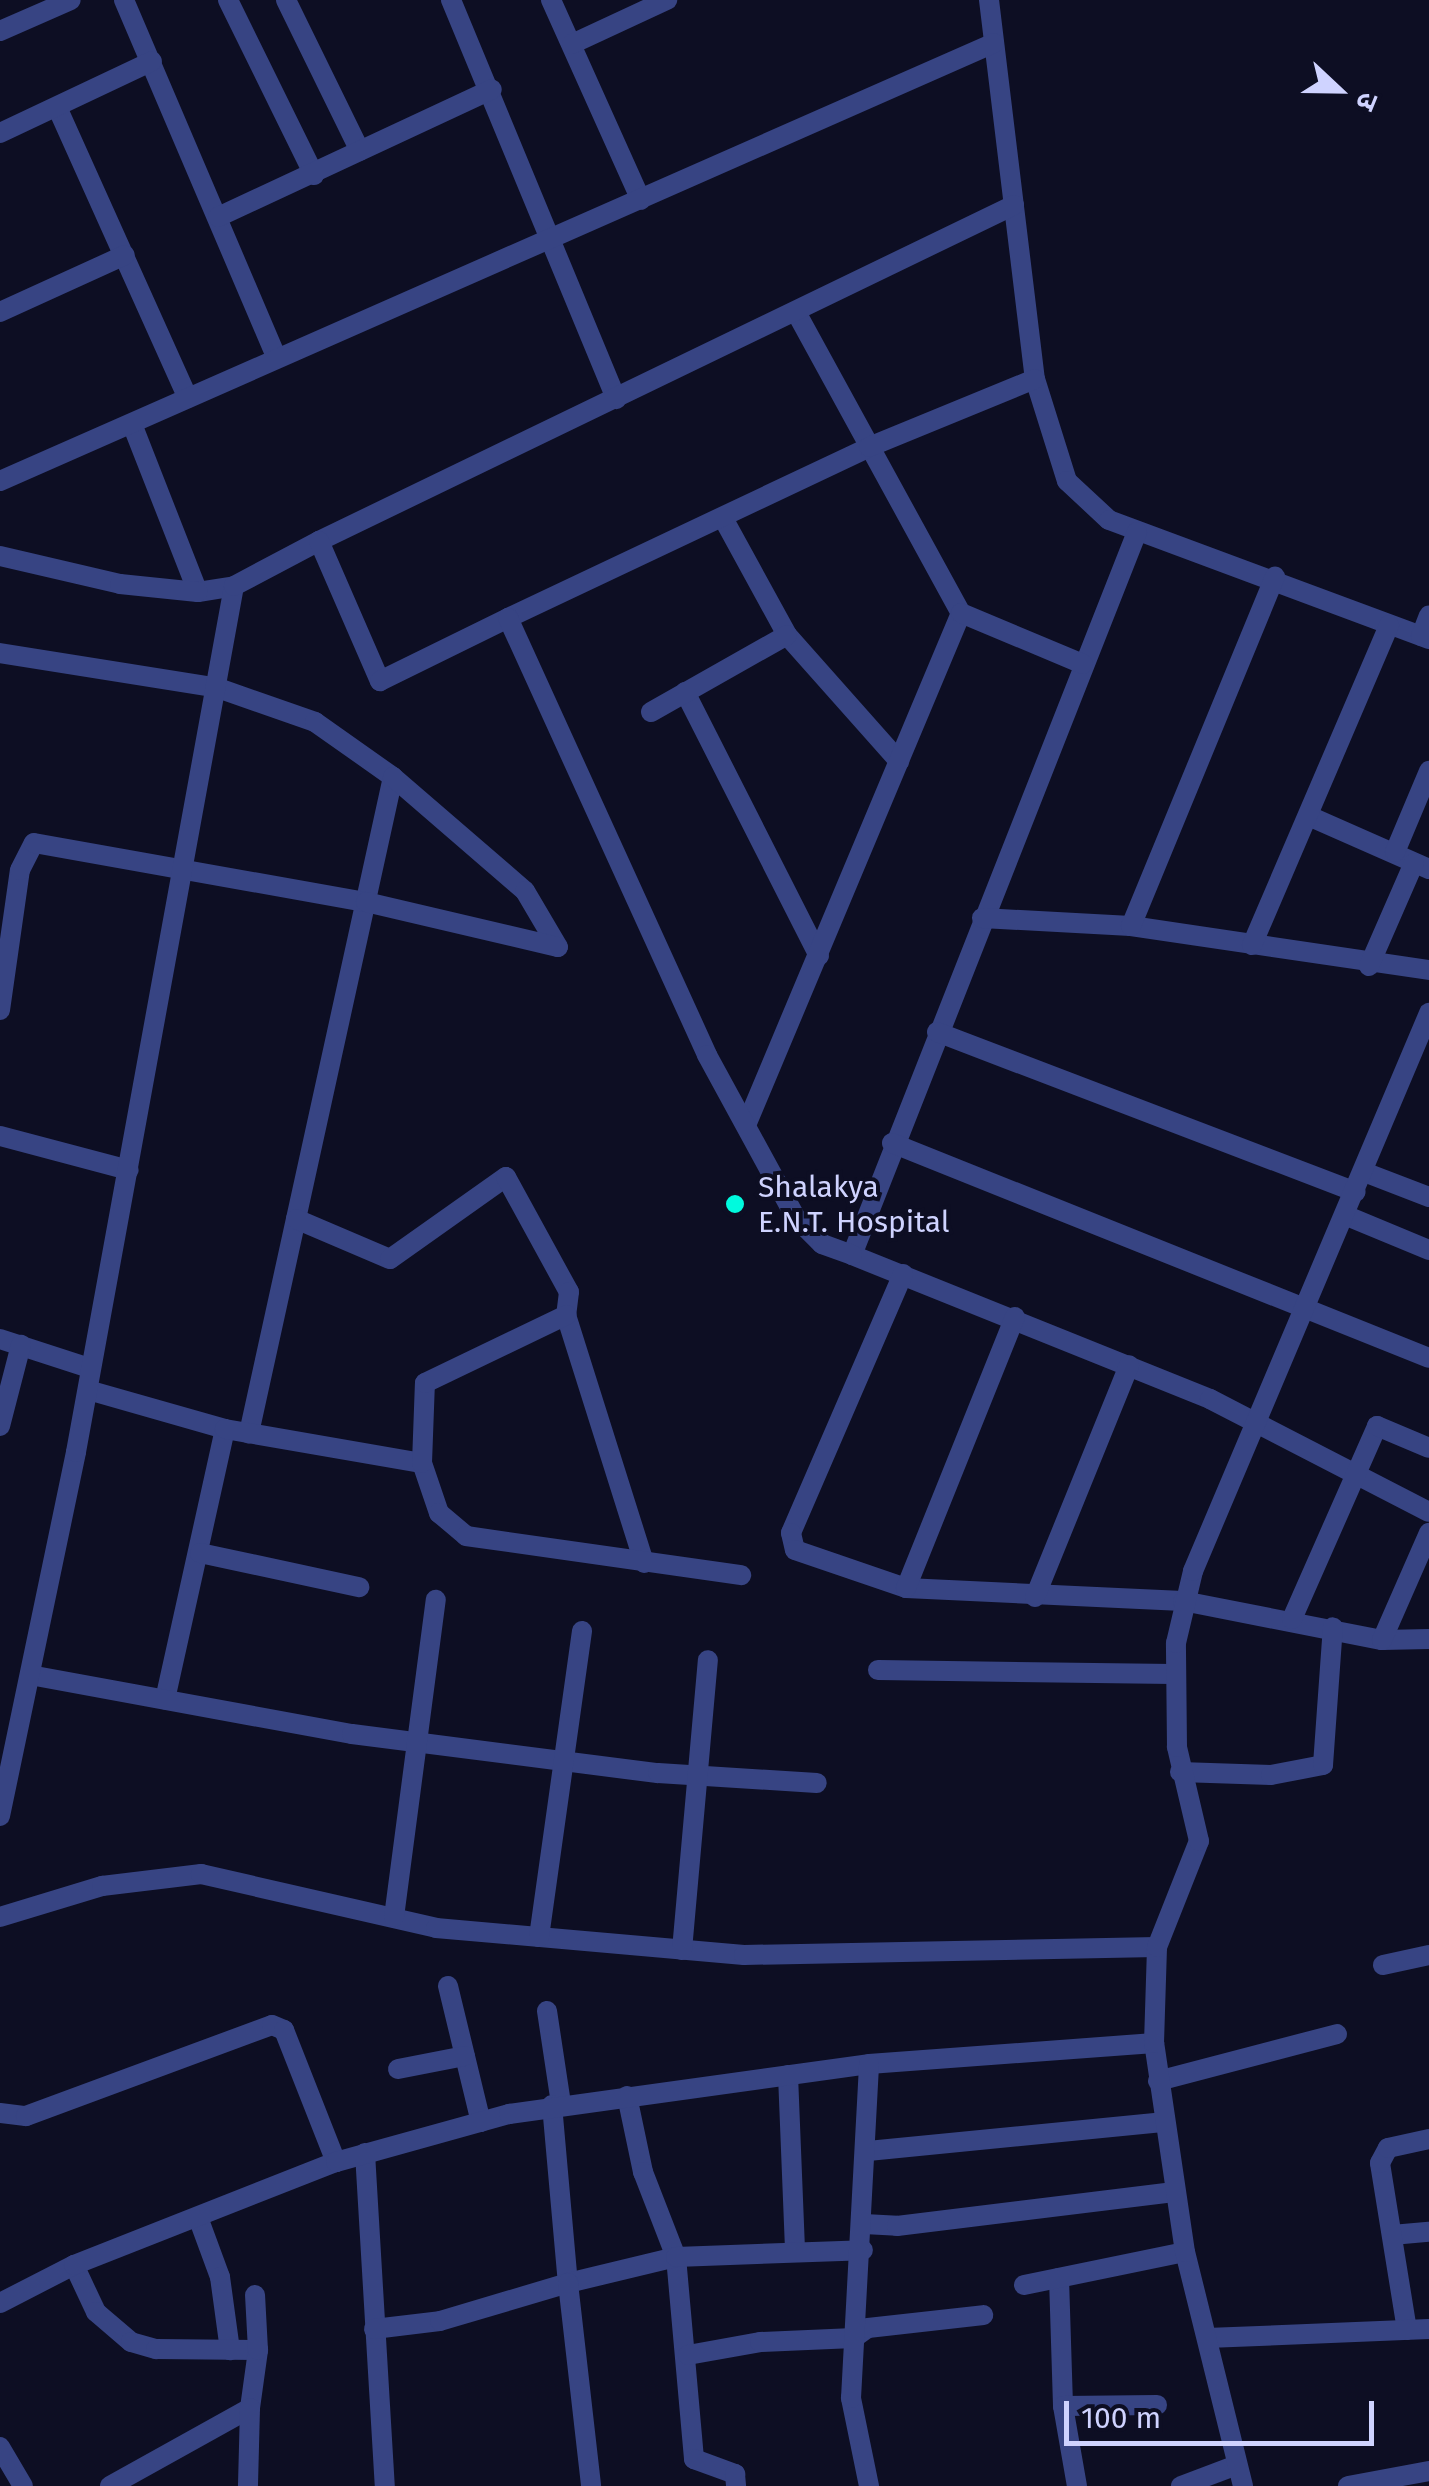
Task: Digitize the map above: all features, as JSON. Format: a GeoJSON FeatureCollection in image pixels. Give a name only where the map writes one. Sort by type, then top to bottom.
{"type":"FeatureCollection","features":[{"type":"Feature","properties":{"kind":"street"},"geometry":{"type":"LineString","coordinates":[[0,30],[22,10],[71,0]]}},
{"type":"Feature","properties":{"kind":"street"},"geometry":{"type":"LineString","coordinates":[[150,0],[128,5],[277,358]]}},
{"type":"Feature","properties":{"kind":"street"},"geometry":{"type":"LineString","coordinates":[[228,0],[314,174]]}},
{"type":"Feature","properties":{"kind":"street"},"geometry":{"type":"LineString","coordinates":[[286,0],[360,151]]}},
{"type":"Feature","properties":{"kind":"street"},"geometry":{"type":"LineString","coordinates":[[451,0],[492,89],[546,241],[616,399]]}},
{"type":"Feature","properties":{"kind":"street"},"geometry":{"type":"LineString","coordinates":[[551,0],[641,200]]}},
{"type":"Feature","properties":{"kind":"street"},"geometry":{"type":"LineString","coordinates":[[572,44],[666,0]]}},
{"type":"Feature","properties":{"kind":"street"},"geometry":{"type":"LineString","coordinates":[[989,0],[1035,379],[1067,481],[1086,505],[1137,532],[1276,577],[1425,638],[1429,615]]}},
{"type":"Feature","properties":{"kind":"street"},"geometry":{"type":"LineString","coordinates":[[0,481],[994,42]]}},
{"type":"Feature","properties":{"kind":"street"},"geometry":{"type":"LineString","coordinates":[[0,134],[152,61]]}},
{"type":"Feature","properties":{"kind":"street"},"geometry":{"type":"LineString","coordinates":[[218,217],[492,89]]}},
{"type":"Feature","properties":{"kind":"street"},"geometry":{"type":"LineString","coordinates":[[57,107],[188,398]]}},
{"type":"Feature","properties":{"kind":"street"},"geometry":{"type":"LineString","coordinates":[[0,556],[120,584],[198,592],[234,586],[318,541],[1014,204]]}},
{"type":"Feature","properties":{"kind":"street"},"geometry":{"type":"LineString","coordinates":[[2,307],[126,255]]}},
{"type":"Feature","properties":{"kind":"street"},"geometry":{"type":"LineString","coordinates":[[796,312],[961,613],[1083,664]]}},
{"type":"Feature","properties":{"kind":"street"},"geometry":{"type":"LineString","coordinates":[[318,541],[380,681],[869,447],[1035,379]]}},
{"type":"Feature","properties":{"kind":"street"},"geometry":{"type":"LineString","coordinates":[[132,424],[198,592]]}},
{"type":"Feature","properties":{"kind":"street"},"geometry":{"type":"LineString","coordinates":[[723,518],[786,635],[899,761]]}},
{"type":"Feature","properties":{"kind":"street"},"geometry":{"type":"LineString","coordinates":[[852,1255],[892,1143],[1137,532]]}},
{"type":"Feature","properties":{"kind":"street"},"geometry":{"type":"LineString","coordinates":[[1131,926],[1276,577]]}},
{"type":"Feature","properties":{"kind":"street"},"geometry":{"type":"LineString","coordinates":[[0,1816],[88,1390],[234,586]]}},
{"type":"Feature","properties":{"kind":"street"},"geometry":{"type":"LineString","coordinates":[[747,1123],[961,613]]}},
{"type":"Feature","properties":{"kind":"street"},"geometry":{"type":"LineString","coordinates":[[508,618],[707,1055],[808,1233],[852,1255],[1129,1365],[1350,1477],[1429,1512]]}},
{"type":"Feature","properties":{"kind":"street"},"geometry":{"type":"LineString","coordinates":[[1252,944],[1311,817],[1390,625]]}},
{"type":"Feature","properties":{"kind":"street"},"geometry":{"type":"LineString","coordinates":[[651,712],[786,635]]}},
{"type":"Feature","properties":{"kind":"street"},"geometry":{"type":"LineString","coordinates":[[0,653],[218,683],[315,722],[393,777],[525,891],[558,946],[366,902],[182,873],[34,843],[20,870],[0,1010]]}},
{"type":"Feature","properties":{"kind":"street"},"geometry":{"type":"LineString","coordinates":[[686,692],[819,956]]}},
{"type":"Feature","properties":{"kind":"street"},"geometry":{"type":"LineString","coordinates":[[1394,852],[1429,771]]}},
{"type":"Feature","properties":{"kind":"street"},"geometry":{"type":"LineString","coordinates":[[249,1433],[393,777]]}},
{"type":"Feature","properties":{"kind":"street"},"geometry":{"type":"LineString","coordinates":[[1311,817],[1421,866],[1369,966]]}},
{"type":"Feature","properties":{"kind":"street"},"geometry":{"type":"LineString","coordinates":[[982,918],[1131,926],[1369,966],[1429,970]]}},
{"type":"Feature","properties":{"kind":"street"},"geometry":{"type":"LineString","coordinates":[[1181,2486],[1240,2476],[1185,2252],[1162,2122],[1154,2043],[1157,1947],[1193,1861],[1198,1824],[1181,1778],[1173,1674],[1183,1601],[1253,1426],[1310,1308],[1429,1013]]}},
{"type":"Feature","properties":{"kind":"street"},"geometry":{"type":"LineString","coordinates":[[937,1032],[1360,1182],[1429,1197]]}},
{"type":"Feature","properties":{"kind":"street"},"geometry":{"type":"LineString","coordinates":[[0,1136],[129,1170]]}},
{"type":"Feature","properties":{"kind":"street"},"geometry":{"type":"LineString","coordinates":[[892,1143],[1429,1358]]}},
{"type":"Feature","properties":{"kind":"street"},"geometry":{"type":"LineString","coordinates":[[296,1219],[390,1260],[506,1177],[570,1292],[566,1316],[644,1563]]}},
{"type":"Feature","properties":{"kind":"street"},"geometry":{"type":"LineString","coordinates":[[1346,1216],[1429,1250]]}},
{"type":"Feature","properties":{"kind":"street"},"geometry":{"type":"LineString","coordinates":[[903,1274],[792,1533],[796,1550],[810,1559],[906,1588],[1035,1598],[1183,1601],[1333,1627],[1382,1640],[1429,1639]]}},
{"type":"Feature","properties":{"kind":"street"},"geometry":{"type":"LineString","coordinates":[[566,1316],[425,1384],[422,1463],[439,1512],[466,1536],[741,1575]]}},
{"type":"Feature","properties":{"kind":"street"},"geometry":{"type":"LineString","coordinates":[[906,1588],[1015,1318]]}},
{"type":"Feature","properties":{"kind":"street"},"geometry":{"type":"LineString","coordinates":[[0,1339],[89,1368]]}},
{"type":"Feature","properties":{"kind":"street"},"geometry":{"type":"LineString","coordinates":[[0,1426],[21,1345]]}},
{"type":"Feature","properties":{"kind":"street"},"geometry":{"type":"LineString","coordinates":[[1035,1598],[1129,1365]]}},
{"type":"Feature","properties":{"kind":"street"},"geometry":{"type":"LineString","coordinates":[[88,1390],[225,1429],[422,1463]]}},
{"type":"Feature","properties":{"kind":"street"},"geometry":{"type":"LineString","coordinates":[[1292,1620],[1350,1477],[1378,1426],[1429,1448]]}},
{"type":"Feature","properties":{"kind":"street"},"geometry":{"type":"LineString","coordinates":[[165,1700],[225,1429]]}},
{"type":"Feature","properties":{"kind":"street"},"geometry":{"type":"LineString","coordinates":[[1382,1640],[1429,1533]]}},
{"type":"Feature","properties":{"kind":"street"},"geometry":{"type":"LineString","coordinates":[[200,1553],[360,1588]]}},
{"type":"Feature","properties":{"kind":"street"},"geometry":{"type":"LineString","coordinates":[[394,1917],[436,1600]]}},
{"type":"Feature","properties":{"kind":"street"},"geometry":{"type":"LineString","coordinates":[[1181,1778],[1308,1773],[1323,1765],[1333,1627]]}},
{"type":"Feature","properties":{"kind":"street"},"geometry":{"type":"LineString","coordinates":[[540,1937],[582,1632]]}},
{"type":"Feature","properties":{"kind":"street"},"geometry":{"type":"LineString","coordinates":[[682,1950],[708,1660]]}},
{"type":"Feature","properties":{"kind":"street"},"geometry":{"type":"LineString","coordinates":[[878,1670],[1173,1674]]}},
{"type":"Feature","properties":{"kind":"street"},"geometry":{"type":"LineString","coordinates":[[30,1675],[417,1742],[700,1775],[817,1783]]}},
{"type":"Feature","properties":{"kind":"street"},"geometry":{"type":"LineString","coordinates":[[0,1918],[102,1886],[201,1874],[436,1928],[744,1955],[1157,1947]]}},
{"type":"Feature","properties":{"kind":"street"},"geometry":{"type":"LineString","coordinates":[[1382,1965],[1429,1954]]}},
{"type":"Feature","properties":{"kind":"street"},"geometry":{"type":"LineString","coordinates":[[448,1986],[481,2122]]}},
{"type":"Feature","properties":{"kind":"street"},"geometry":{"type":"LineString","coordinates":[[548,2011],[568,2283],[591,2486]]}},
{"type":"Feature","properties":{"kind":"street"},"geometry":{"type":"LineString","coordinates":[[0,2113],[26,2116],[272,2024],[284,2030],[336,2162]]}},
{"type":"Feature","properties":{"kind":"street"},"geometry":{"type":"LineString","coordinates":[[1158,2081],[1337,2034]]}},
{"type":"Feature","properties":{"kind":"street"},"geometry":{"type":"LineString","coordinates":[[0,2303],[74,2265],[200,2220],[336,2162],[556,2105],[869,2064],[1154,2043]]}},
{"type":"Feature","properties":{"kind":"street"},"geometry":{"type":"LineString","coordinates":[[398,2069],[465,2056]]}},
{"type":"Feature","properties":{"kind":"street"},"geometry":{"type":"LineString","coordinates":[[869,2064],[863,2250],[850,2398],[869,2486]]}},
{"type":"Feature","properties":{"kind":"street"},"geometry":{"type":"LineString","coordinates":[[788,2075],[795,2251]]}},
{"type":"Feature","properties":{"kind":"street"},"geometry":{"type":"LineString","coordinates":[[627,2096],[644,2172],[676,2258],[688,2355],[694,2459],[735,2474],[736,2486]]}},
{"type":"Feature","properties":{"kind":"street"},"geometry":{"type":"LineString","coordinates":[[868,2151],[1162,2122]]}},
{"type":"Feature","properties":{"kind":"street"},"geometry":{"type":"LineString","coordinates":[[1407,2330],[1381,2155],[1429,2139]]}},
{"type":"Feature","properties":{"kind":"street"},"geometry":{"type":"LineString","coordinates":[[365,2153],[385,2486]]}},
{"type":"Feature","properties":{"kind":"street"},"geometry":{"type":"LineString","coordinates":[[864,2224],[897,2226],[1174,2192]]}},
{"type":"Feature","properties":{"kind":"street"},"geometry":{"type":"LineString","coordinates":[[200,2220],[228,2308],[230,2350]]}},
{"type":"Feature","properties":{"kind":"street"},"geometry":{"type":"LineString","coordinates":[[1392,2236],[1429,2232]]}},
{"type":"Feature","properties":{"kind":"street"},"geometry":{"type":"LineString","coordinates":[[374,2329],[440,2321],[568,2283],[676,2258],[863,2250]]}},
{"type":"Feature","properties":{"kind":"street"},"geometry":{"type":"LineString","coordinates":[[1024,2285],[1185,2252]]}},
{"type":"Feature","properties":{"kind":"street"},"geometry":{"type":"LineString","coordinates":[[74,2265],[96,2312],[132,2342],[156,2349],[258,2350]]}},
{"type":"Feature","properties":{"kind":"street"},"geometry":{"type":"LineString","coordinates":[[1059,2278],[1064,2406],[1077,2486]]}},
{"type":"Feature","properties":{"kind":"street"},"geometry":{"type":"LineString","coordinates":[[248,2486],[250,2408],[258,2350],[254,2295]]}},
{"type":"Feature","properties":{"kind":"street"},"geometry":{"type":"LineString","coordinates":[[688,2355],[760,2342],[854,2338],[868,2328],[983,2315]]}},
{"type":"Feature","properties":{"kind":"street"},"geometry":{"type":"LineString","coordinates":[[1207,2338],[1429,2329]]}},
{"type":"Feature","properties":{"kind":"street"},"geometry":{"type":"LineString","coordinates":[[1064,2406],[1157,2405]]}},
{"type":"Feature","properties":{"kind":"street"},"geometry":{"type":"LineString","coordinates":[[110,2486],[250,2408]]}},
{"type":"Feature","properties":{"kind":"street"},"geometry":{"type":"LineString","coordinates":[[0,2447],[22,2486]]}},
{"type":"Feature","properties":{"kind":"street"},"geometry":{"type":"LineString","coordinates":[[1348,2486],[1429,2471]]}},
{"type":"Feature","properties":{"kind":"place","name":"Shalakya E.N.T. Hospital"},"geometry":{"type":"Point","coordinates":[735,1204]}}]}
